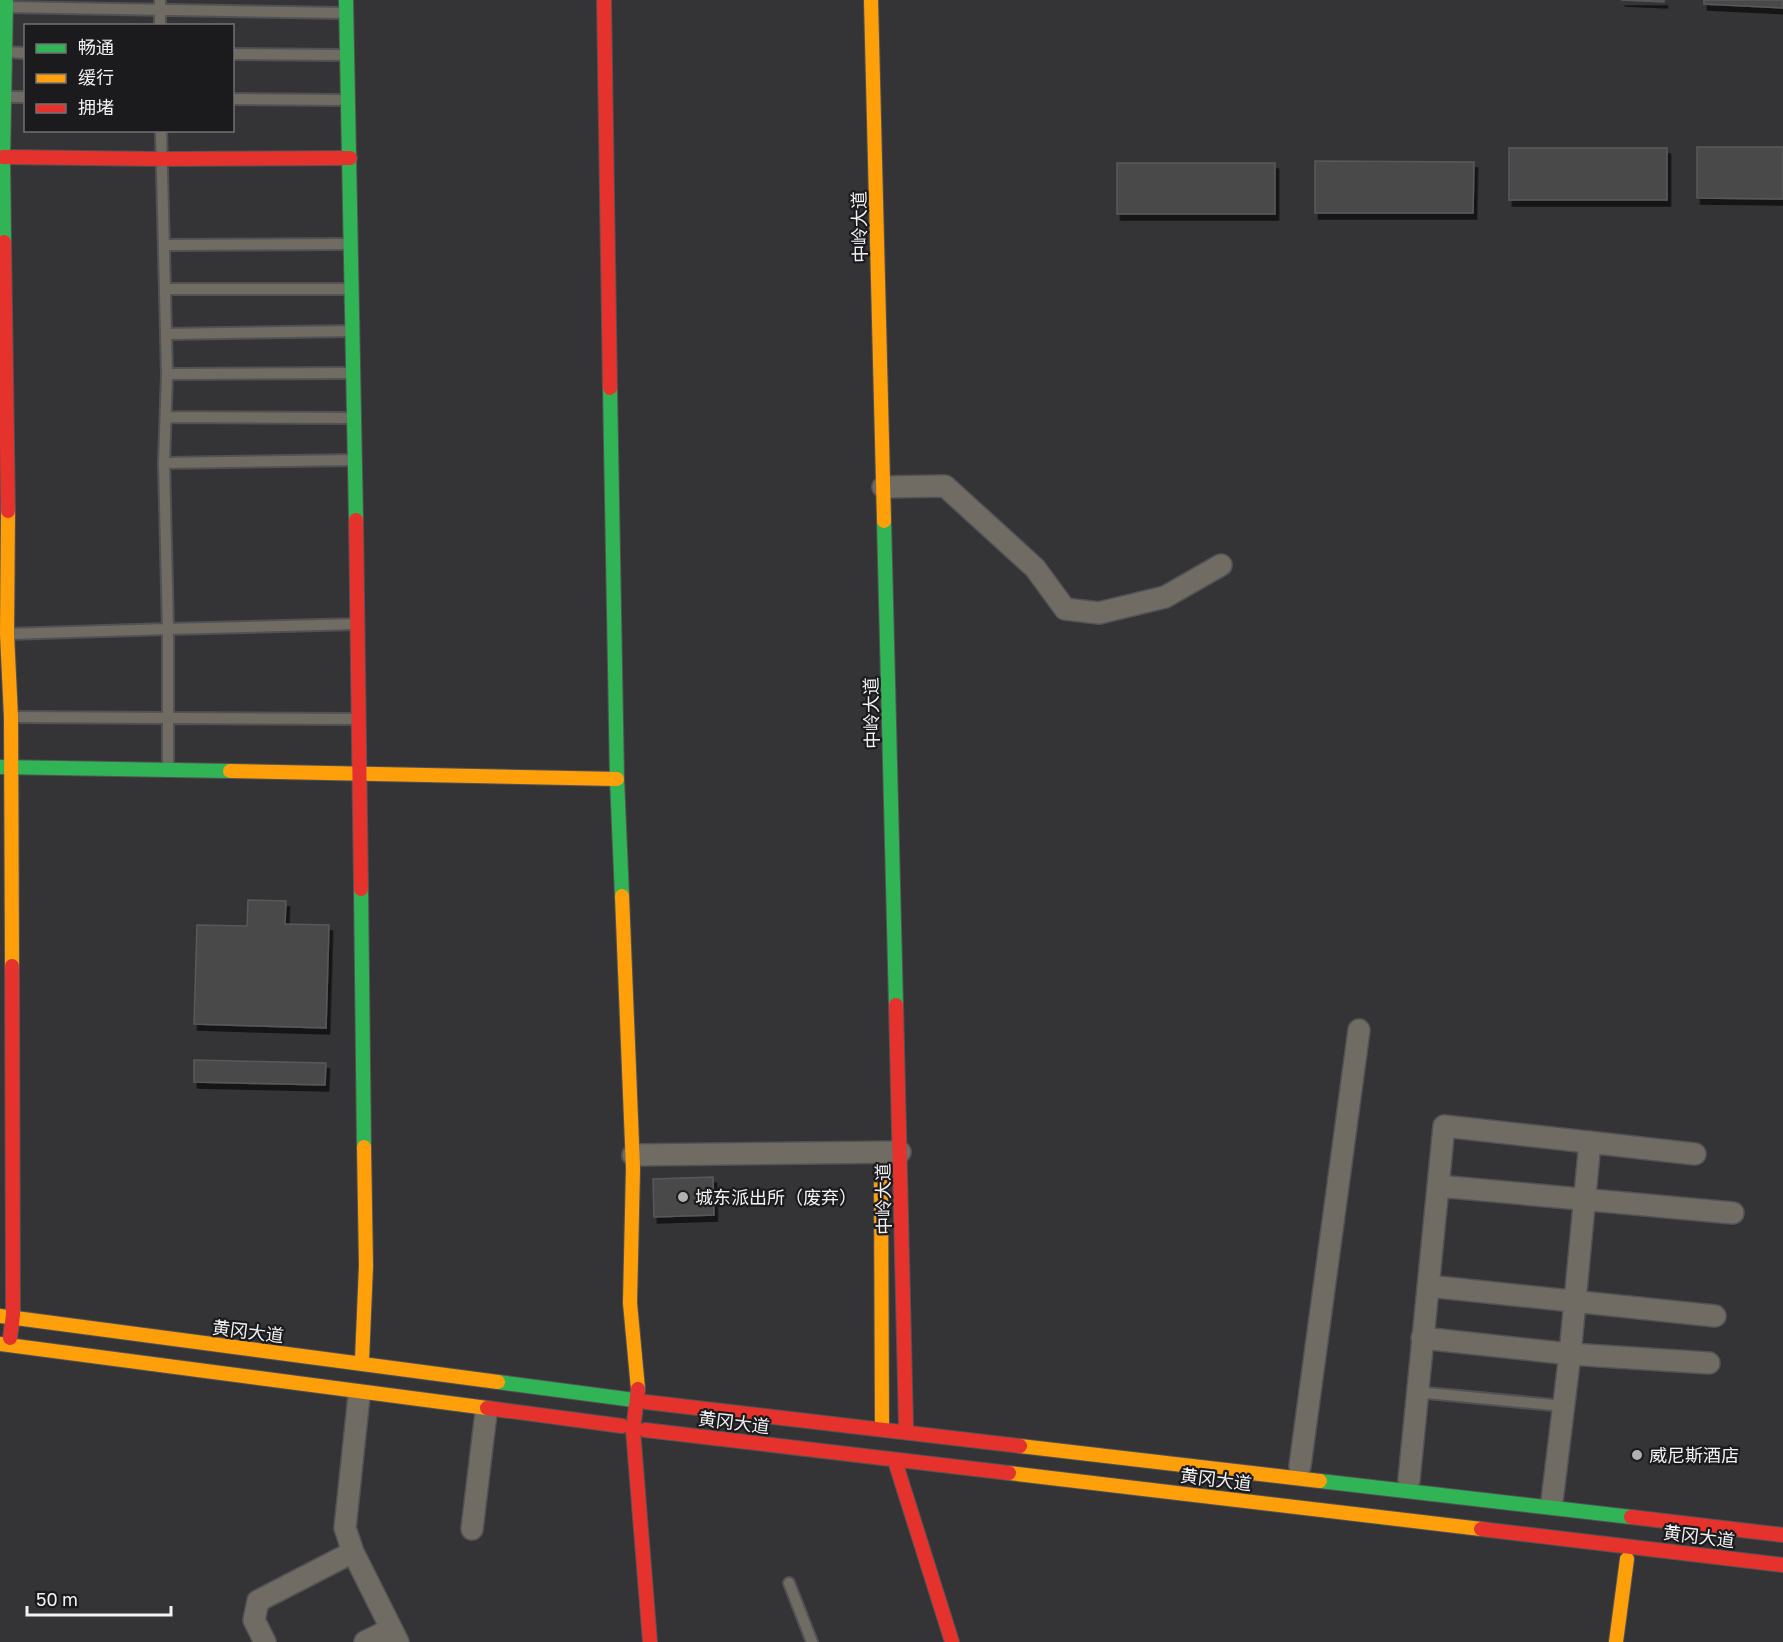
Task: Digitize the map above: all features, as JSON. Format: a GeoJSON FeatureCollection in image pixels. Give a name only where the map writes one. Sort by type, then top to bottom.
{"type":"FeatureCollection","features":[{"type":"Feature","properties":{"kind":"main road"},"geometry":{"type":"LineString","coordinates":[[604,0],[617,779],[633,1155],[630,1304],[638,1394],[634,1428],[650,1642]]}},
{"type":"Feature","properties":{"kind":"main road","name":"中岭大道"},"geometry":{"type":"LineString","coordinates":[[871,0],[883,488],[885,1156],[882,1423]]}},
{"type":"Feature","properties":{"kind":"main road"},"geometry":{"type":"LineString","coordinates":[[5,1345],[13,1315],[6,1199],[5,716],[7,634],[4,553],[2,157],[6,3]]}},
{"type":"Feature","properties":{"kind":"main road"},"geometry":{"type":"LineString","coordinates":[[346,6],[354,331],[366,1255],[362,1360]]}},
{"type":"Feature","properties":{"kind":"main road"},"geometry":{"type":"LineString","coordinates":[[2,157],[350,158]]}},
{"type":"Feature","properties":{"kind":"main road"},"geometry":{"type":"LineString","coordinates":[[5,767],[617,779]]}},
{"type":"Feature","properties":{"kind":"main road","name":"中岭大道"},"geometry":{"type":"LineString","coordinates":[[885,1156],[906,1426]]}},
{"type":"Feature","properties":{"kind":"main road","name":"黄冈大道"},"geometry":{"type":"LineString","coordinates":[[0,1316],[640,1401],[1783,1535]]}},
{"type":"Feature","properties":{"kind":"main road","name":"黄冈大道"},"geometry":{"type":"LineString","coordinates":[[5,1345],[634,1428],[1783,1564]]}},
{"type":"Feature","properties":{"kind":"main road"},"geometry":{"type":"LineString","coordinates":[[895,1461],[952,1642]]}},
{"type":"Feature","properties":{"kind":"main road"},"geometry":{"type":"LineString","coordinates":[[1616,1642],[1628,1559]]}},
{"type":"Feature","properties":{"kind":"street"},"geometry":{"type":"LineString","coordinates":[[883,488],[945,486],[1035,568],[1065,609],[1100,613],[1165,597],[1221,565]]}},
{"type":"Feature","properties":{"kind":"street"},"geometry":{"type":"LineString","coordinates":[[1299,1466],[1359,1030]]}},
{"type":"Feature","properties":{"kind":"street"},"geometry":{"type":"LineString","coordinates":[[1409,1480],[1444,1126],[1695,1154]]}},
{"type":"Feature","properties":{"kind":"street"},"geometry":{"type":"LineString","coordinates":[[1552,1501],[1570,1354],[1590,1142]]}},
{"type":"Feature","properties":{"kind":"street"},"geometry":{"type":"LineString","coordinates":[[633,1155],[885,1156]]}},
{"type":"Feature","properties":{"kind":"street"},"geometry":{"type":"LineString","coordinates":[[1438,1186],[1733,1213]]}},
{"type":"Feature","properties":{"kind":"street"},"geometry":{"type":"LineString","coordinates":[[1428,1286],[1715,1316]]}},
{"type":"Feature","properties":{"kind":"street"},"geometry":{"type":"LineString","coordinates":[[1422,1338],[1570,1354],[1709,1363]]}},
{"type":"Feature","properties":{"kind":"street"},"geometry":{"type":"LineString","coordinates":[[359,1396],[345,1528],[353,1552],[395,1635],[365,1642]]}},
{"type":"Feature","properties":{"kind":"street"},"geometry":{"type":"LineString","coordinates":[[472,1529],[486,1413]]}},
{"type":"Feature","properties":{"kind":"street"},"geometry":{"type":"LineString","coordinates":[[265,1642],[254,1620],[258,1601],[353,1552]]}},
{"type":"Feature","properties":{"kind":"lane"},"geometry":{"type":"LineString","coordinates":[[6,3],[346,6]]}},
{"type":"Feature","properties":{"kind":"lane"},"geometry":{"type":"LineString","coordinates":[[160,5],[160,24]]}},
{"type":"Feature","properties":{"kind":"lane"},"geometry":{"type":"LineString","coordinates":[[5,52],[24,52]]}},
{"type":"Feature","properties":{"kind":"lane"},"geometry":{"type":"LineString","coordinates":[[234,54],[347,55]]}},
{"type":"Feature","properties":{"kind":"lane"},"geometry":{"type":"LineString","coordinates":[[4,97],[24,98]]}},
{"type":"Feature","properties":{"kind":"lane"},"geometry":{"type":"LineString","coordinates":[[234,99],[348,100]]}},
{"type":"Feature","properties":{"kind":"lane"},"geometry":{"type":"LineString","coordinates":[[161,132],[166,334],[164,463],[168,629],[168,769]]}},
{"type":"Feature","properties":{"kind":"lane"},"geometry":{"type":"LineString","coordinates":[[164,245],[352,244]]}},
{"type":"Feature","properties":{"kind":"lane"},"geometry":{"type":"LineString","coordinates":[[165,290],[353,288]]}},
{"type":"Feature","properties":{"kind":"lane"},"geometry":{"type":"LineString","coordinates":[[166,334],[354,331]]}},
{"type":"Feature","properties":{"kind":"lane"},"geometry":{"type":"LineString","coordinates":[[166,374],[354,373]]}},
{"type":"Feature","properties":{"kind":"lane"},"geometry":{"type":"LineString","coordinates":[[166,417],[355,418]]}},
{"type":"Feature","properties":{"kind":"lane"},"geometry":{"type":"LineString","coordinates":[[164,463],[356,460]]}},
{"type":"Feature","properties":{"kind":"lane"},"geometry":{"type":"LineString","coordinates":[[7,634],[358,624]]}},
{"type":"Feature","properties":{"kind":"lane"},"geometry":{"type":"LineString","coordinates":[[5,716],[359,719]]}},
{"type":"Feature","properties":{"kind":"lane"},"geometry":{"type":"LineString","coordinates":[[1416,1392],[1564,1406]]}},
{"type":"Feature","properties":{"kind":"lane"},"geometry":{"type":"LineString","coordinates":[[789,1583],[812,1642]]}},
{"type":"Feature","properties":{"kind":"building"},"geometry":{"type":"Polygon","coordinates":[[[1621,0],[1664,0],[1664,2],[1621,0]]]}},
{"type":"Feature","properties":{"kind":"building"},"geometry":{"type":"Polygon","coordinates":[[[1704,0],[1783,0],[1783,8],[1704,4],[1704,0]]]}},
{"type":"Feature","properties":{"kind":"building"},"geometry":{"type":"Polygon","coordinates":[[[1697,147],[1783,147],[1783,199],[1697,198],[1697,147]]]}},
{"type":"Feature","properties":{"kind":"building"},"geometry":{"type":"Polygon","coordinates":[[[1509,148],[1667,148],[1667,200],[1509,200],[1509,148]]]}},
{"type":"Feature","properties":{"kind":"building"},"geometry":{"type":"Polygon","coordinates":[[[1315,161],[1474,162],[1473,213],[1315,213],[1315,161]]]}},
{"type":"Feature","properties":{"kind":"building"},"geometry":{"type":"Polygon","coordinates":[[[1117,163],[1275,163],[1275,214],[1117,214],[1117,163]]]}},
{"type":"Feature","properties":{"kind":"building"},"geometry":{"type":"Polygon","coordinates":[[[248,900],[286,901],[285,924],[329,925],[326,1028],[194,1024],[197,925],[247,926],[248,900]]]}},
{"type":"Feature","properties":{"kind":"building"},"geometry":{"type":"Polygon","coordinates":[[[194,1060],[326,1063],[325,1085],[194,1082],[194,1060]]]}},
{"type":"Feature","properties":{"kind":"building","name":"城东派出所（废弃）"},"geometry":{"type":"Polygon","coordinates":[[[713,1177],[714,1215],[654,1217],[653,1179],[713,1177]]]}},
{"type":"Feature","properties":{"kind":"traffic: fast"},"geometry":{"type":"LineString","coordinates":[[4,242],[6,0]]}},
{"type":"Feature","properties":{"kind":"traffic: fast"},"geometry":{"type":"LineString","coordinates":[[346,0],[356,520]]}},
{"type":"Feature","properties":{"kind":"traffic: fast"},"geometry":{"type":"LineString","coordinates":[[610,388],[617,779],[622,896]]}},
{"type":"Feature","properties":{"kind":"traffic: fast"},"geometry":{"type":"LineString","coordinates":[[884,521],[896,1005]]}},
{"type":"Feature","properties":{"kind":"traffic: fast"},"geometry":{"type":"LineString","coordinates":[[0,767],[230,771]]}},
{"type":"Feature","properties":{"kind":"traffic: fast"},"geometry":{"type":"LineString","coordinates":[[361,889],[364,1147]]}},
{"type":"Feature","properties":{"kind":"traffic: fast"},"geometry":{"type":"LineString","coordinates":[[498,1382],[634,1400]]}},
{"type":"Feature","properties":{"kind":"traffic: fast"},"geometry":{"type":"LineString","coordinates":[[1320,1481],[1631,1517]]}},
{"type":"Feature","properties":{"kind":"traffic: slow"},"geometry":{"type":"LineString","coordinates":[[871,0],[884,521]]}},
{"type":"Feature","properties":{"kind":"traffic: slow"},"geometry":{"type":"LineString","coordinates":[[8,511],[7,634],[11,717],[12,966]]}},
{"type":"Feature","properties":{"kind":"traffic: slow"},"geometry":{"type":"LineString","coordinates":[[230,771],[617,779]]}},
{"type":"Feature","properties":{"kind":"traffic: slow"},"geometry":{"type":"LineString","coordinates":[[622,896],[633,1168],[630,1303],[638,1389]]}},
{"type":"Feature","properties":{"kind":"traffic: slow"},"geometry":{"type":"LineString","coordinates":[[362,1360],[366,1266],[364,1147]]}},
{"type":"Feature","properties":{"kind":"traffic: slow"},"geometry":{"type":"LineString","coordinates":[[881,1184],[882,1423]]}},
{"type":"Feature","properties":{"kind":"traffic: slow"},"geometry":{"type":"LineString","coordinates":[[0,1316],[498,1382]]}},
{"type":"Feature","properties":{"kind":"traffic: slow"},"geometry":{"type":"LineString","coordinates":[[0,1344],[487,1408]]}},
{"type":"Feature","properties":{"kind":"traffic: slow"},"geometry":{"type":"LineString","coordinates":[[1020,1446],[1320,1481]]}},
{"type":"Feature","properties":{"kind":"traffic: slow"},"geometry":{"type":"LineString","coordinates":[[1009,1473],[1481,1529]]}},
{"type":"Feature","properties":{"kind":"traffic: slow"},"geometry":{"type":"LineString","coordinates":[[1616,1642],[1627,1559]]}},
{"type":"Feature","properties":{"kind":"traffic: jam"},"geometry":{"type":"LineString","coordinates":[[604,0],[610,388]]}},
{"type":"Feature","properties":{"kind":"traffic: jam"},"geometry":{"type":"LineString","coordinates":[[3,157],[350,158]]}},
{"type":"Feature","properties":{"kind":"traffic: jam"},"geometry":{"type":"LineString","coordinates":[[4,242],[8,511]]}},
{"type":"Feature","properties":{"kind":"traffic: jam"},"geometry":{"type":"LineString","coordinates":[[356,520],[361,889]]}},
{"type":"Feature","properties":{"kind":"traffic: jam"},"geometry":{"type":"LineString","coordinates":[[10,1338],[13,1315],[12,966]]}},
{"type":"Feature","properties":{"kind":"traffic: jam"},"geometry":{"type":"LineString","coordinates":[[896,1005],[906,1426]]}},
{"type":"Feature","properties":{"kind":"traffic: jam"},"geometry":{"type":"LineString","coordinates":[[638,1389],[633,1430],[650,1642]]}},
{"type":"Feature","properties":{"kind":"traffic: jam"},"geometry":{"type":"LineString","coordinates":[[646,1402],[1020,1446]]}},
{"type":"Feature","properties":{"kind":"traffic: jam"},"geometry":{"type":"LineString","coordinates":[[487,1408],[622,1426]]}},
{"type":"Feature","properties":{"kind":"traffic: jam"},"geometry":{"type":"LineString","coordinates":[[645,1430],[1009,1473]]}},
{"type":"Feature","properties":{"kind":"traffic: jam"},"geometry":{"type":"LineString","coordinates":[[895,1461],[952,1642]]}},
{"type":"Feature","properties":{"kind":"traffic: jam"},"geometry":{"type":"LineString","coordinates":[[1631,1517],[1783,1535]]}},
{"type":"Feature","properties":{"kind":"traffic: jam"},"geometry":{"type":"LineString","coordinates":[[1481,1529],[1783,1565]]}},
{"type":"Feature","properties":{"kind":"place","name":"城东派出所（废弃）"},"geometry":{"type":"Point","coordinates":[683,1197]}},
{"type":"Feature","properties":{"kind":"place","name":"威尼斯酒店"},"geometry":{"type":"Point","coordinates":[1637,1455]}}]}
